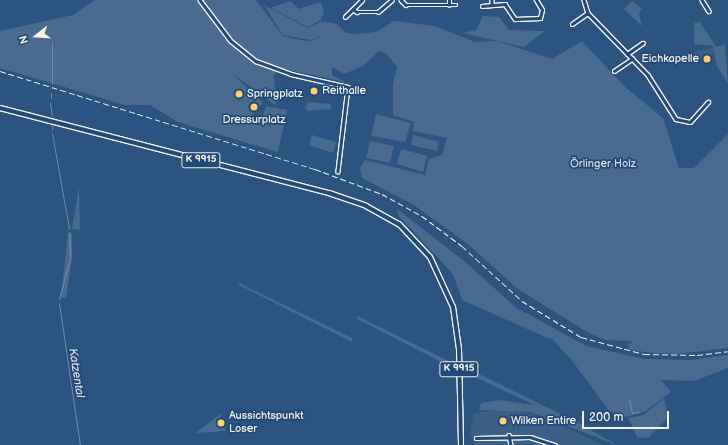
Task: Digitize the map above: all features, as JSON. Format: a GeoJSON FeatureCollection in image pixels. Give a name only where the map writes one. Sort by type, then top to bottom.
{"type":"FeatureCollection","features":[{"type":"Feature","properties":{"kind":"main road","name":"K 9915"},"geometry":{"type":"LineString","coordinates":[[0,108],[329,193],[399,224],[424,249],[443,279],[456,323],[461,445]]}},
{"type":"Feature","properties":{"kind":"street"},"geometry":{"type":"LineString","coordinates":[[200,0],[231,41],[256,60],[291,74],[348,87],[338,171]]}},
{"type":"Feature","properties":{"kind":"street"},"geometry":{"type":"LineString","coordinates":[[345,17],[362,0]]}},
{"type":"Feature","properties":{"kind":"street"},"geometry":{"type":"LineString","coordinates":[[353,9],[378,12],[392,0]]}},
{"type":"Feature","properties":{"kind":"street"},"geometry":{"type":"LineString","coordinates":[[401,0],[406,5],[456,5]]}},
{"type":"Feature","properties":{"kind":"street"},"geometry":{"type":"LineString","coordinates":[[449,0],[449,5]]}},
{"type":"Feature","properties":{"kind":"street"},"geometry":{"type":"LineString","coordinates":[[482,6],[505,4],[515,19],[533,19],[540,18],[542,10],[536,0]]}},
{"type":"Feature","properties":{"kind":"street"},"geometry":{"type":"LineString","coordinates":[[584,0],[588,13],[651,79],[679,120],[690,122],[708,102]]}},
{"type":"Feature","properties":{"kind":"street"},"geometry":{"type":"LineString","coordinates":[[702,0],[709,11]]}},
{"type":"Feature","properties":{"kind":"street"},"geometry":{"type":"LineString","coordinates":[[572,24],[588,13]]}},
{"type":"Feature","properties":{"kind":"street"},"geometry":{"type":"LineString","coordinates":[[627,54],[643,43]]}},
{"type":"Feature","properties":{"kind":"street"},"geometry":{"type":"LineString","coordinates":[[614,71],[632,59]]}},
{"type":"Feature","properties":{"kind":"street"},"geometry":{"type":"LineString","coordinates":[[476,438],[509,435],[555,445]]}},
{"type":"Feature","properties":{"kind":"street"},"geometry":{"type":"LineString","coordinates":[[509,435],[511,445]]}},
{"type":"Feature","properties":{"kind":"shaded area"},"geometry":{"type":"Polygon","coordinates":[[[713,48],[714,54],[697,61],[694,51],[713,48]]]}},
{"type":"Feature","properties":{"kind":"shaded area"},"geometry":{"type":"Polygon","coordinates":[[[512,409],[550,420],[602,445],[474,445],[470,431],[474,413],[512,409]]]}},
{"type":"Feature","properties":{"kind":"green space","name":"Örlinger Holz"},"geometry":{"type":"Polygon","coordinates":[[[95,0],[256,0],[283,36],[311,41],[328,33],[311,40],[283,35],[264,5],[308,28],[322,21],[337,24],[346,33],[358,34],[376,32],[394,21],[435,26],[475,42],[497,41],[552,59],[582,41],[624,86],[663,118],[679,168],[694,168],[728,134],[728,348],[678,354],[654,353],[629,350],[628,345],[634,341],[605,340],[589,333],[518,289],[469,245],[414,205],[362,178],[360,168],[365,160],[425,175],[429,159],[442,155],[447,138],[413,131],[414,122],[393,115],[393,84],[397,67],[386,53],[379,51],[363,66],[344,74],[332,67],[332,75],[345,82],[280,68],[274,76],[276,106],[232,73],[263,103],[251,117],[283,129],[278,152],[178,122],[150,105],[125,105],[0,68],[0,31],[73,15],[95,0]]]}},
{"type":"Feature","properties":{"kind":"green space"},"geometry":{"type":"Polygon","coordinates":[[[290,1],[299,9],[321,2],[324,11],[321,20],[308,27],[271,8],[290,1]]]}},
{"type":"Feature","properties":{"kind":"green space"},"geometry":{"type":"Polygon","coordinates":[[[632,1],[642,9],[639,13],[642,26],[624,9],[632,1]]]}},
{"type":"Feature","properties":{"kind":"green space"},"geometry":{"type":"Polygon","coordinates":[[[483,16],[499,17],[509,30],[545,31],[524,47],[462,33],[476,30],[483,16]]]}},
{"type":"Feature","properties":{"kind":"green space"},"geometry":{"type":"Polygon","coordinates":[[[700,22],[716,47],[725,44],[728,84],[717,66],[713,46],[694,44],[694,23],[700,22]]]}},
{"type":"Feature","properties":{"kind":"green space"},"geometry":{"type":"Polygon","coordinates":[[[308,102],[331,104],[331,109],[308,111],[305,108],[308,102]]]}},
{"type":"Feature","properties":{"kind":"green space"},"geometry":{"type":"Polygon","coordinates":[[[266,106],[287,110],[283,129],[261,122],[266,106]]]}},
{"type":"Feature","properties":{"kind":"green space"},"geometry":{"type":"Polygon","coordinates":[[[376,114],[411,123],[405,142],[371,136],[376,114]]]}},
{"type":"Feature","properties":{"kind":"green space"},"geometry":{"type":"Polygon","coordinates":[[[312,135],[336,142],[333,153],[309,145],[312,135]]]}},
{"type":"Feature","properties":{"kind":"green space"},"geometry":{"type":"Polygon","coordinates":[[[413,135],[439,142],[437,151],[411,145],[413,135]]]}},
{"type":"Feature","properties":{"kind":"green space"},"geometry":{"type":"Polygon","coordinates":[[[370,141],[394,146],[390,163],[366,158],[370,141]]]}},
{"type":"Feature","properties":{"kind":"green space"},"geometry":{"type":"Polygon","coordinates":[[[401,149],[427,156],[423,172],[397,164],[401,149]]]}},
{"type":"Feature","properties":{"kind":"green space"},"geometry":{"type":"Polygon","coordinates":[[[79,187],[80,230],[72,229],[79,187]]]}},
{"type":"Feature","properties":{"kind":"green space"},"geometry":{"type":"Polygon","coordinates":[[[397,209],[464,261],[550,338],[517,308],[586,346],[644,359],[691,360],[728,355],[728,368],[694,381],[661,380],[671,392],[646,411],[626,417],[616,415],[609,411],[571,359],[551,338],[550,339],[462,300],[453,274],[399,216],[397,209]]]}},
{"type":"Feature","properties":{"kind":"green space"},"geometry":{"type":"Polygon","coordinates":[[[68,232],[72,234],[72,259],[66,298],[61,298],[68,232]]]}},
{"type":"Feature","properties":{"kind":"green space"},"geometry":{"type":"Polygon","coordinates":[[[239,283],[352,338],[352,342],[239,285],[239,283]]]}},
{"type":"Feature","properties":{"kind":"green space"},"geometry":{"type":"Polygon","coordinates":[[[357,316],[453,363],[453,368],[357,319],[357,316]]]}},
{"type":"Feature","properties":{"kind":"green space"},"geometry":{"type":"Polygon","coordinates":[[[471,370],[577,422],[617,445],[531,412],[479,410],[481,403],[499,400],[535,405],[472,376],[471,370]]]}},
{"type":"Feature","properties":{"kind":"green space"},"geometry":{"type":"Polygon","coordinates":[[[664,398],[668,418],[648,438],[637,437],[628,418],[644,415],[664,398]]]}},
{"type":"Feature","properties":{"kind":"green space"},"geometry":{"type":"Polygon","coordinates":[[[220,414],[226,431],[196,433],[220,414]]]}},
{"type":"Feature","properties":{"kind":"waterway","name":"Katzental"},"geometry":{"type":"LineString","coordinates":[[52,42],[52,83]]}},
{"type":"Feature","properties":{"kind":"waterway","name":"Katzental"},"geometry":{"type":"LineString","coordinates":[[51,93],[51,98]]}},
{"type":"Feature","properties":{"kind":"waterway","name":"Katzental"},"geometry":{"type":"LineString","coordinates":[[50,103],[52,116]]}},
{"type":"Feature","properties":{"kind":"waterway","name":"Katzental"},"geometry":{"type":"LineString","coordinates":[[52,133],[69,228]]}},
{"type":"Feature","properties":{"kind":"waterway","name":"Katzental"},"geometry":{"type":"LineString","coordinates":[[59,299],[70,258],[69,232]]}},
{"type":"Feature","properties":{"kind":"waterway","name":"Katzental"},"geometry":{"type":"LineString","coordinates":[[59,303],[80,445]]}},
{"type":"Feature","properties":{"kind":"waterway"},"geometry":{"type":"LineString","coordinates":[[629,399],[632,413],[639,412]]}},
{"type":"Feature","properties":{"kind":"railway"},"geometry":{"type":"LineString","coordinates":[[0,71],[315,169],[382,194],[422,216],[462,246],[522,301],[581,337],[644,354],[697,355],[728,351]]}},
{"type":"Feature","properties":{"kind":"place","name":"Eichkapelle"},"geometry":{"type":"Point","coordinates":[707,59]}},
{"type":"Feature","properties":{"kind":"place","name":"Reithalle"},"geometry":{"type":"Point","coordinates":[314,91]}},
{"type":"Feature","properties":{"kind":"place","name":"Springplatz"},"geometry":{"type":"Point","coordinates":[239,94]}},
{"type":"Feature","properties":{"kind":"place","name":"Dressurplatz"},"geometry":{"type":"Point","coordinates":[254,107]}},
{"type":"Feature","properties":{"kind":"place","name":"Wilken Entire"},"geometry":{"type":"Point","coordinates":[503,421]}},
{"type":"Feature","properties":{"kind":"place","name":"Aussichtspunkt Loser"},"geometry":{"type":"Point","coordinates":[221,423]}}]}
